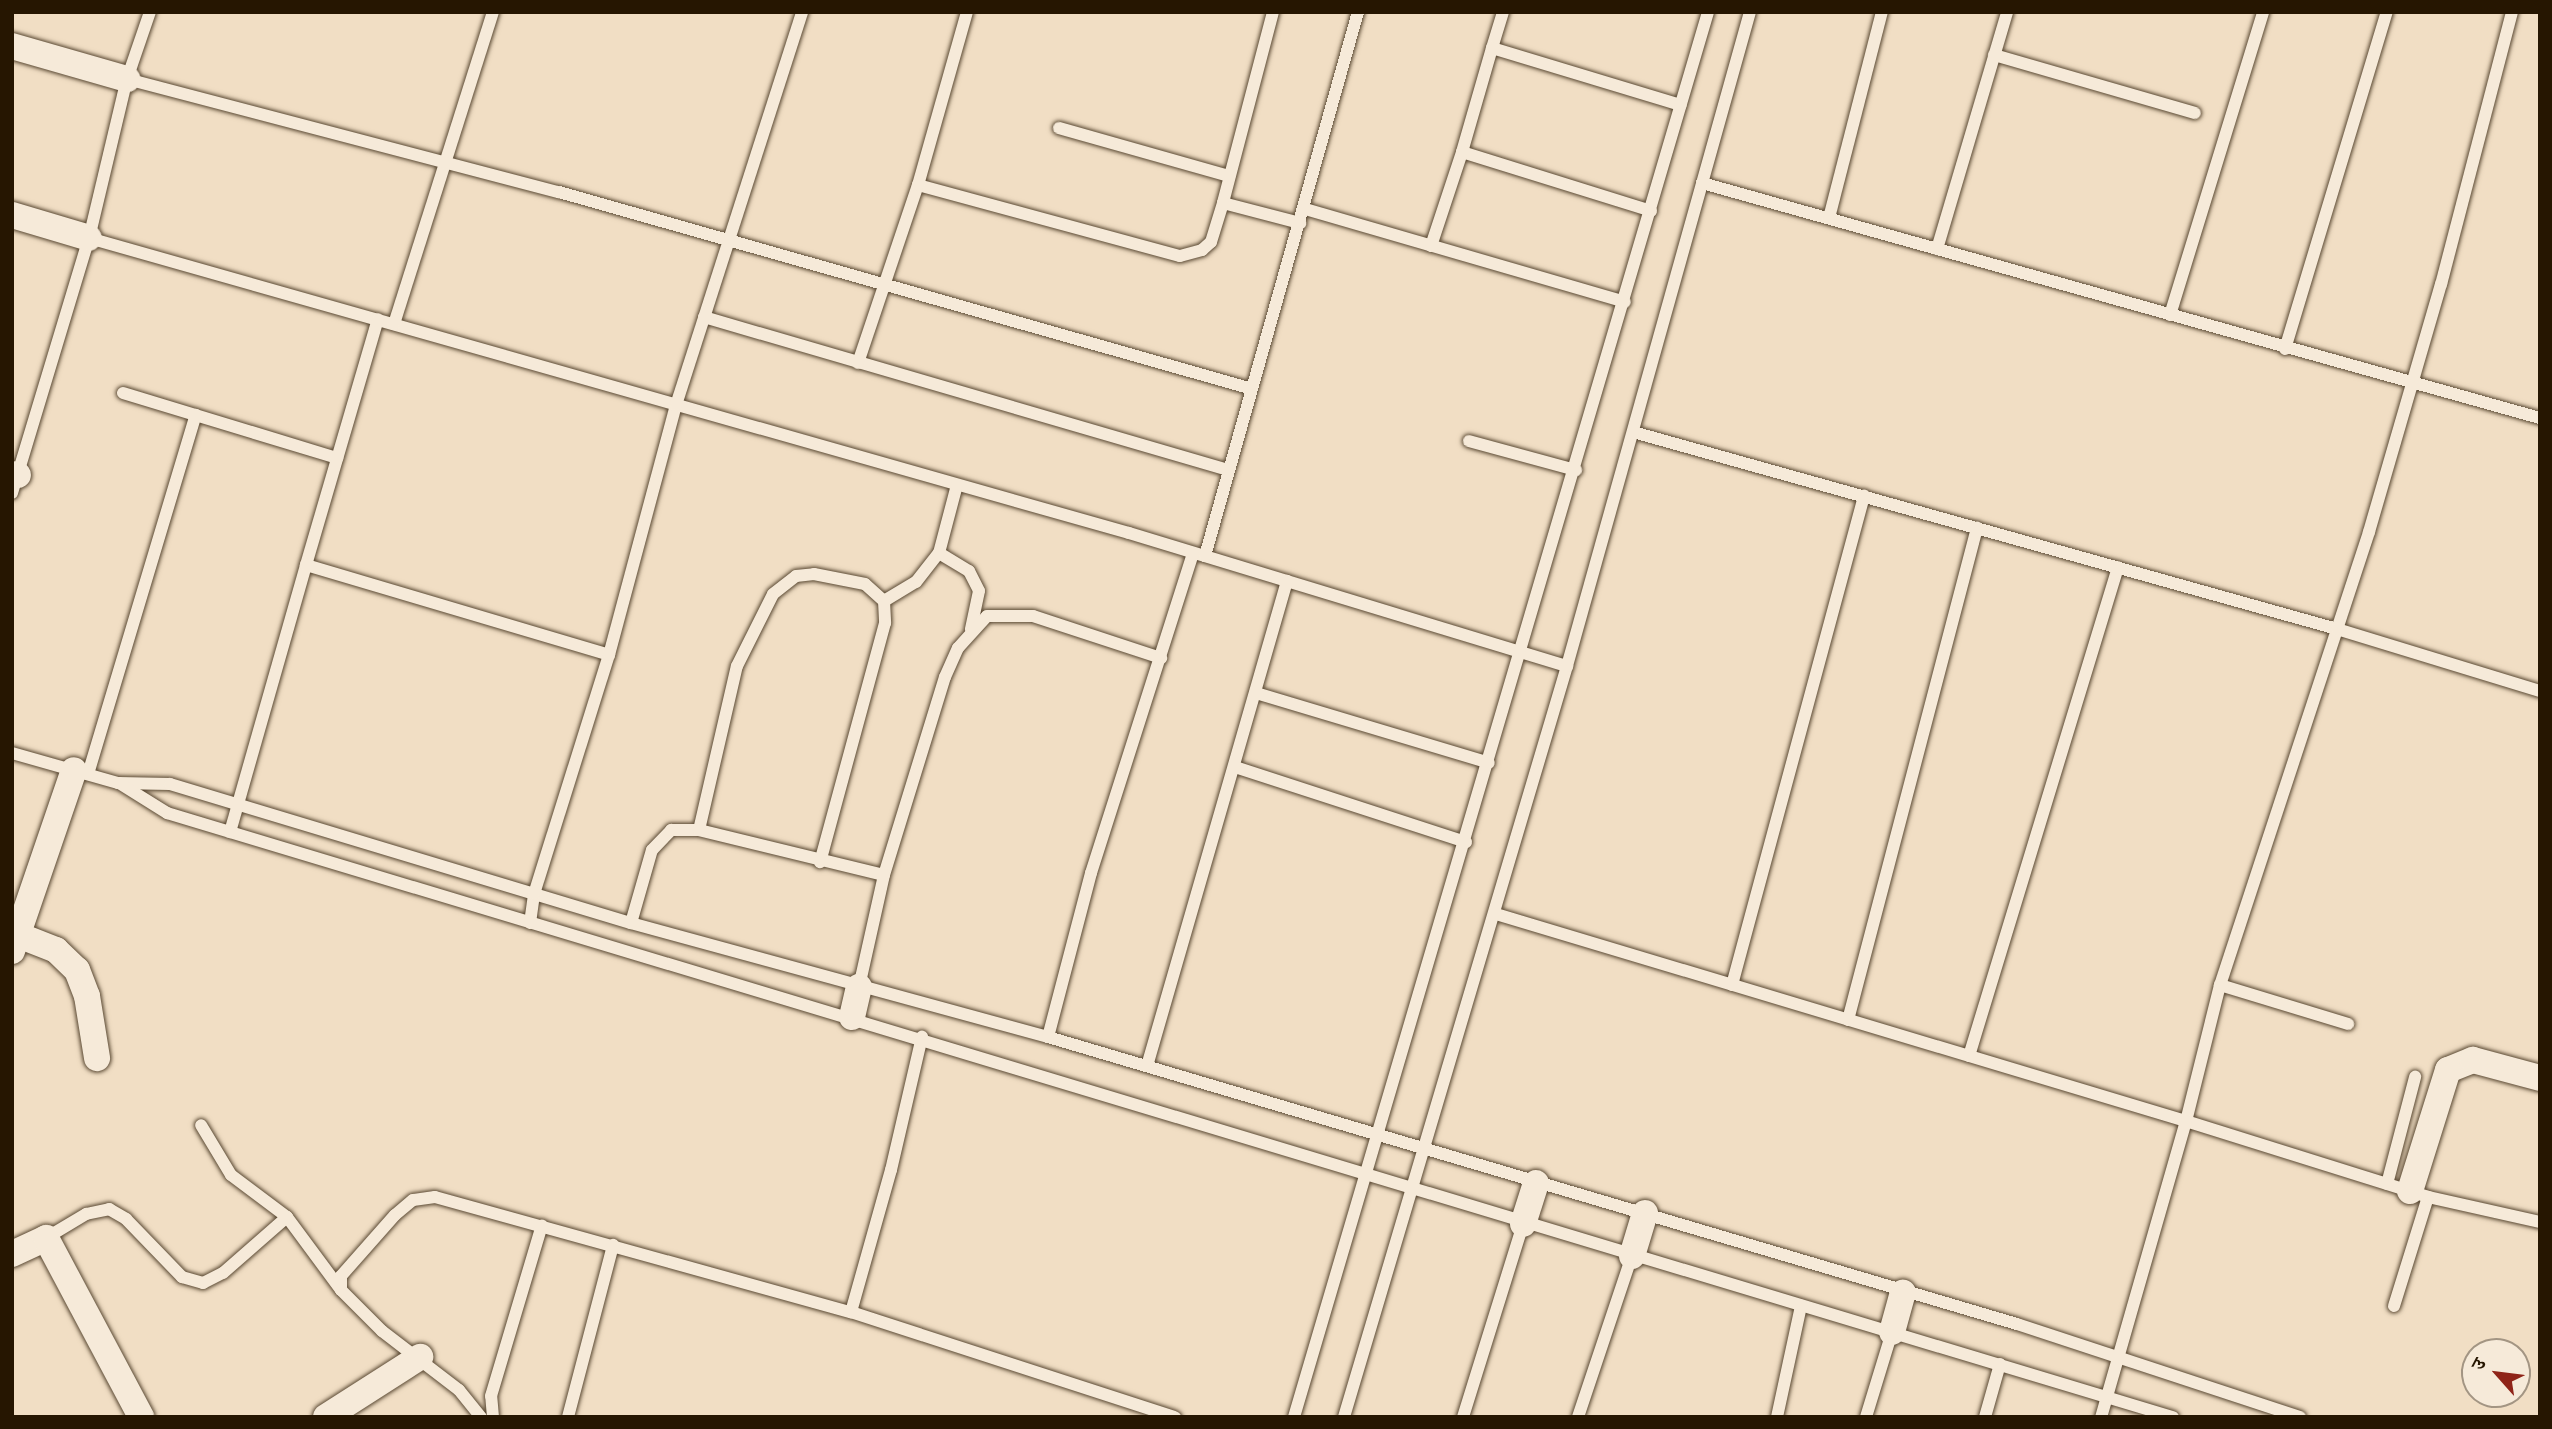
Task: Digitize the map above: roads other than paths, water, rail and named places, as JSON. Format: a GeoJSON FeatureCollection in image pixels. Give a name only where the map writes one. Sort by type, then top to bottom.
{"type":"FeatureCollection","features":[{"type":"Feature","properties":{"kind":"street"},"geometry":{"type":"LineString","coordinates":[[12,46],[127,79]]}},
{"type":"Feature","properties":{"kind":"street"},"geometry":{"type":"LineString","coordinates":[[12,215],[89,238]]}},
{"type":"Feature","properties":{"kind":"street"},"geometry":{"type":"LineString","coordinates":[[81,772],[14,943],[56,950],[77,970],[87,996],[97,1058]]}},
{"type":"Feature","properties":{"kind":"street"},"geometry":{"type":"LineString","coordinates":[[852,1017],[859,987]]}},
{"type":"Feature","properties":{"kind":"street"},"geometry":{"type":"LineString","coordinates":[[2408,1191],[2448,1070],[2473,1060],[2540,1078]]}},
{"type":"Feature","properties":{"kind":"street"},"geometry":{"type":"LineString","coordinates":[[1523,1224],[1536,1183]]}},
{"type":"Feature","properties":{"kind":"street"},"geometry":{"type":"LineString","coordinates":[[1632,1256],[1644,1213]]}},
{"type":"Feature","properties":{"kind":"street"},"geometry":{"type":"LineString","coordinates":[[12,1254],[46,1238],[141,1417]]}},
{"type":"Feature","properties":{"kind":"street"},"geometry":{"type":"LineString","coordinates":[[1892,1332],[1903,1292]]}},
{"type":"Feature","properties":{"kind":"street"},"geometry":{"type":"LineString","coordinates":[[326,1417],[420,1357]]}},
{"type":"Feature","properties":{"kind":"lane"},"geometry":{"type":"LineString","coordinates":[[14,481],[89,238],[127,79],[149,12]]}},
{"type":"Feature","properties":{"kind":"lane"},"geometry":{"type":"LineString","coordinates":[[394,324],[493,12]]}},
{"type":"Feature","properties":{"kind":"lane"},"geometry":{"type":"LineString","coordinates":[[530,923],[534,894],[609,655],[676,405],[802,12]]}},
{"type":"Feature","properties":{"kind":"lane"},"geometry":{"type":"LineString","coordinates":[[858,363],[918,185],[967,12]]}},
{"type":"Feature","properties":{"kind":"lane"},"geometry":{"type":"LineString","coordinates":[[918,185],[1180,256],[1202,250],[1211,242],[1223,203],[1273,12]]}},
{"type":"Feature","properties":{"kind":"lane"},"geometry":{"type":"LineString","coordinates":[[1048,1037],[1091,873],[1161,658],[1228,470],[1250,388],[1305,209],[1358,12]]}},
{"type":"Feature","properties":{"kind":"lane"},"geometry":{"type":"LineString","coordinates":[[1431,246],[1503,12]]}},
{"type":"Feature","properties":{"kind":"lane"},"geometry":{"type":"LineString","coordinates":[[1294,1417],[1576,470],[1708,12]]}},
{"type":"Feature","properties":{"kind":"lane"},"geometry":{"type":"LineString","coordinates":[[1344,1417],[1410,1188],[1496,914],[1750,12]]}},
{"type":"Feature","properties":{"kind":"lane"},"geometry":{"type":"LineString","coordinates":[[1829,218],[1882,12]]}},
{"type":"Feature","properties":{"kind":"lane"},"geometry":{"type":"LineString","coordinates":[[1937,249],[2007,12]]}},
{"type":"Feature","properties":{"kind":"lane"},"geometry":{"type":"LineString","coordinates":[[2170,316],[2263,12]]}},
{"type":"Feature","properties":{"kind":"lane"},"geometry":{"type":"LineString","coordinates":[[2285,349],[2387,12]]}},
{"type":"Feature","properties":{"kind":"lane"},"geometry":{"type":"LineString","coordinates":[[2101,1417],[2186,1121],[2220,985],[2337,629],[2412,385],[2512,12]]}},
{"type":"Feature","properties":{"kind":"lane"},"geometry":{"type":"LineString","coordinates":[[1492,48],[1681,106]]}},
{"type":"Feature","properties":{"kind":"lane"},"geometry":{"type":"LineString","coordinates":[[1994,55],[2195,113]]}},
{"type":"Feature","properties":{"kind":"lane"},"geometry":{"type":"LineString","coordinates":[[127,79],[445,161],[1250,388]]}},
{"type":"Feature","properties":{"kind":"lane"},"geometry":{"type":"LineString","coordinates":[[1059,128],[1229,176]]}},
{"type":"Feature","properties":{"kind":"lane"},"geometry":{"type":"LineString","coordinates":[[1462,152],[1651,211]]}},
{"type":"Feature","properties":{"kind":"lane"},"geometry":{"type":"LineString","coordinates":[[1702,183],[2412,385],[2540,418]]}},
{"type":"Feature","properties":{"kind":"lane"},"geometry":{"type":"LineString","coordinates":[[1223,203],[1300,223]]}},
{"type":"Feature","properties":{"kind":"lane"},"geometry":{"type":"LineString","coordinates":[[1305,209],[1625,302]]}},
{"type":"Feature","properties":{"kind":"lane"},"geometry":{"type":"LineString","coordinates":[[89,238],[1199,554],[1567,666]]}},
{"type":"Feature","properties":{"kind":"lane"},"geometry":{"type":"LineString","coordinates":[[704,317],[1228,470]]}},
{"type":"Feature","properties":{"kind":"lane"},"geometry":{"type":"LineString","coordinates":[[230,832],[378,319]]}},
{"type":"Feature","properties":{"kind":"lane"},"geometry":{"type":"LineString","coordinates":[[123,393],[337,458]]}},
{"type":"Feature","properties":{"kind":"lane"},"geometry":{"type":"LineString","coordinates":[[81,772],[197,415]]}},
{"type":"Feature","properties":{"kind":"lane"},"geometry":{"type":"LineString","coordinates":[[1633,432],[2337,629],[2540,691]]}},
{"type":"Feature","properties":{"kind":"lane"},"geometry":{"type":"LineString","coordinates":[[1469,441],[1576,470]]}},
{"type":"Feature","properties":{"kind":"lane"},"geometry":{"type":"LineString","coordinates":[[884,601],[916,582],[939,553],[957,485]]}},
{"type":"Feature","properties":{"kind":"lane"},"geometry":{"type":"LineString","coordinates":[[1732,985],[1864,496]]}},
{"type":"Feature","properties":{"kind":"lane"},"geometry":{"type":"LineString","coordinates":[[1848,1020],[1977,528]]}},
{"type":"Feature","properties":{"kind":"lane"},"geometry":{"type":"LineString","coordinates":[[859,987],[884,875],[924,735],[945,677],[971,629],[979,591],[969,571],[939,553]]}},
{"type":"Feature","properties":{"kind":"lane"},"geometry":{"type":"LineString","coordinates":[[306,565],[609,655]]}},
{"type":"Feature","properties":{"kind":"lane"},"geometry":{"type":"LineString","coordinates":[[1969,1056],[2118,567]]}},
{"type":"Feature","properties":{"kind":"lane"},"geometry":{"type":"LineString","coordinates":[[699,830],[737,666],[773,594],[796,576],[814,574],[864,584],[884,601],[885,622],[820,862]]}},
{"type":"Feature","properties":{"kind":"lane"},"geometry":{"type":"LineString","coordinates":[[1147,1066],[1287,581]]}},
{"type":"Feature","properties":{"kind":"lane"},"geometry":{"type":"LineString","coordinates":[[971,629],[986,616],[1025,614],[1161,658]]}},
{"type":"Feature","properties":{"kind":"lane"},"geometry":{"type":"LineString","coordinates":[[1256,693],[1489,763]]}},
{"type":"Feature","properties":{"kind":"lane"},"geometry":{"type":"LineString","coordinates":[[12,753],[118,783],[167,813],[530,923],[922,1037],[1523,1224],[2108,1395],[2173,1417]]}},
{"type":"Feature","properties":{"kind":"lane"},"geometry":{"type":"LineString","coordinates":[[1235,766],[1466,842]]}},
{"type":"Feature","properties":{"kind":"lane"},"geometry":{"type":"LineString","coordinates":[[118,783],[170,784],[631,923],[1048,1037],[1422,1150],[1644,1213],[2118,1357],[2300,1417]]}},
{"type":"Feature","properties":{"kind":"lane"},"geometry":{"type":"LineString","coordinates":[[631,923],[645,868],[660,838],[671,830],[699,830],[820,862],[884,875]]}},
{"type":"Feature","properties":{"kind":"lane"},"geometry":{"type":"LineString","coordinates":[[1496,914],[2186,1121],[2408,1191],[2540,1222]]}},
{"type":"Feature","properties":{"kind":"lane"},"geometry":{"type":"LineString","coordinates":[[2220,985],[2348,1024]]}},
{"type":"Feature","properties":{"kind":"lane"},"geometry":{"type":"LineString","coordinates":[[850,1312],[891,1170],[922,1037]]}},
{"type":"Feature","properties":{"kind":"lane"},"geometry":{"type":"LineString","coordinates":[[2394,1306],[2408,1191],[2415,1077]]}},
{"type":"Feature","properties":{"kind":"lane"},"geometry":{"type":"LineString","coordinates":[[201,1125],[231,1175],[287,1217],[341,1290],[382,1331],[420,1357],[459,1390],[481,1417]]}},
{"type":"Feature","properties":{"kind":"lane"},"geometry":{"type":"LineString","coordinates":[[341,1290],[341,1276],[413,1200],[451,1199],[850,1312],[1175,1417]]}},
{"type":"Feature","properties":{"kind":"lane"},"geometry":{"type":"LineString","coordinates":[[46,1238],[86,1214],[108,1209],[126,1219],[182,1277],[203,1283],[223,1273],[287,1217]]}},
{"type":"Feature","properties":{"kind":"lane"},"geometry":{"type":"LineString","coordinates":[[1463,1417],[1523,1224]]}},
{"type":"Feature","properties":{"kind":"lane"},"geometry":{"type":"LineString","coordinates":[[493,1417],[491,1395],[542,1225]]}},
{"type":"Feature","properties":{"kind":"lane"},"geometry":{"type":"LineString","coordinates":[[568,1417],[613,1245]]}},
{"type":"Feature","properties":{"kind":"lane"},"geometry":{"type":"LineString","coordinates":[[1578,1417],[1632,1256]]}},
{"type":"Feature","properties":{"kind":"lane"},"geometry":{"type":"LineString","coordinates":[[1777,1417],[1801,1306]]}},
{"type":"Feature","properties":{"kind":"lane"},"geometry":{"type":"LineString","coordinates":[[1866,1417],[1892,1332]]}},
{"type":"Feature","properties":{"kind":"lane"},"geometry":{"type":"LineString","coordinates":[[1985,1417],[2000,1364]]}}]}
